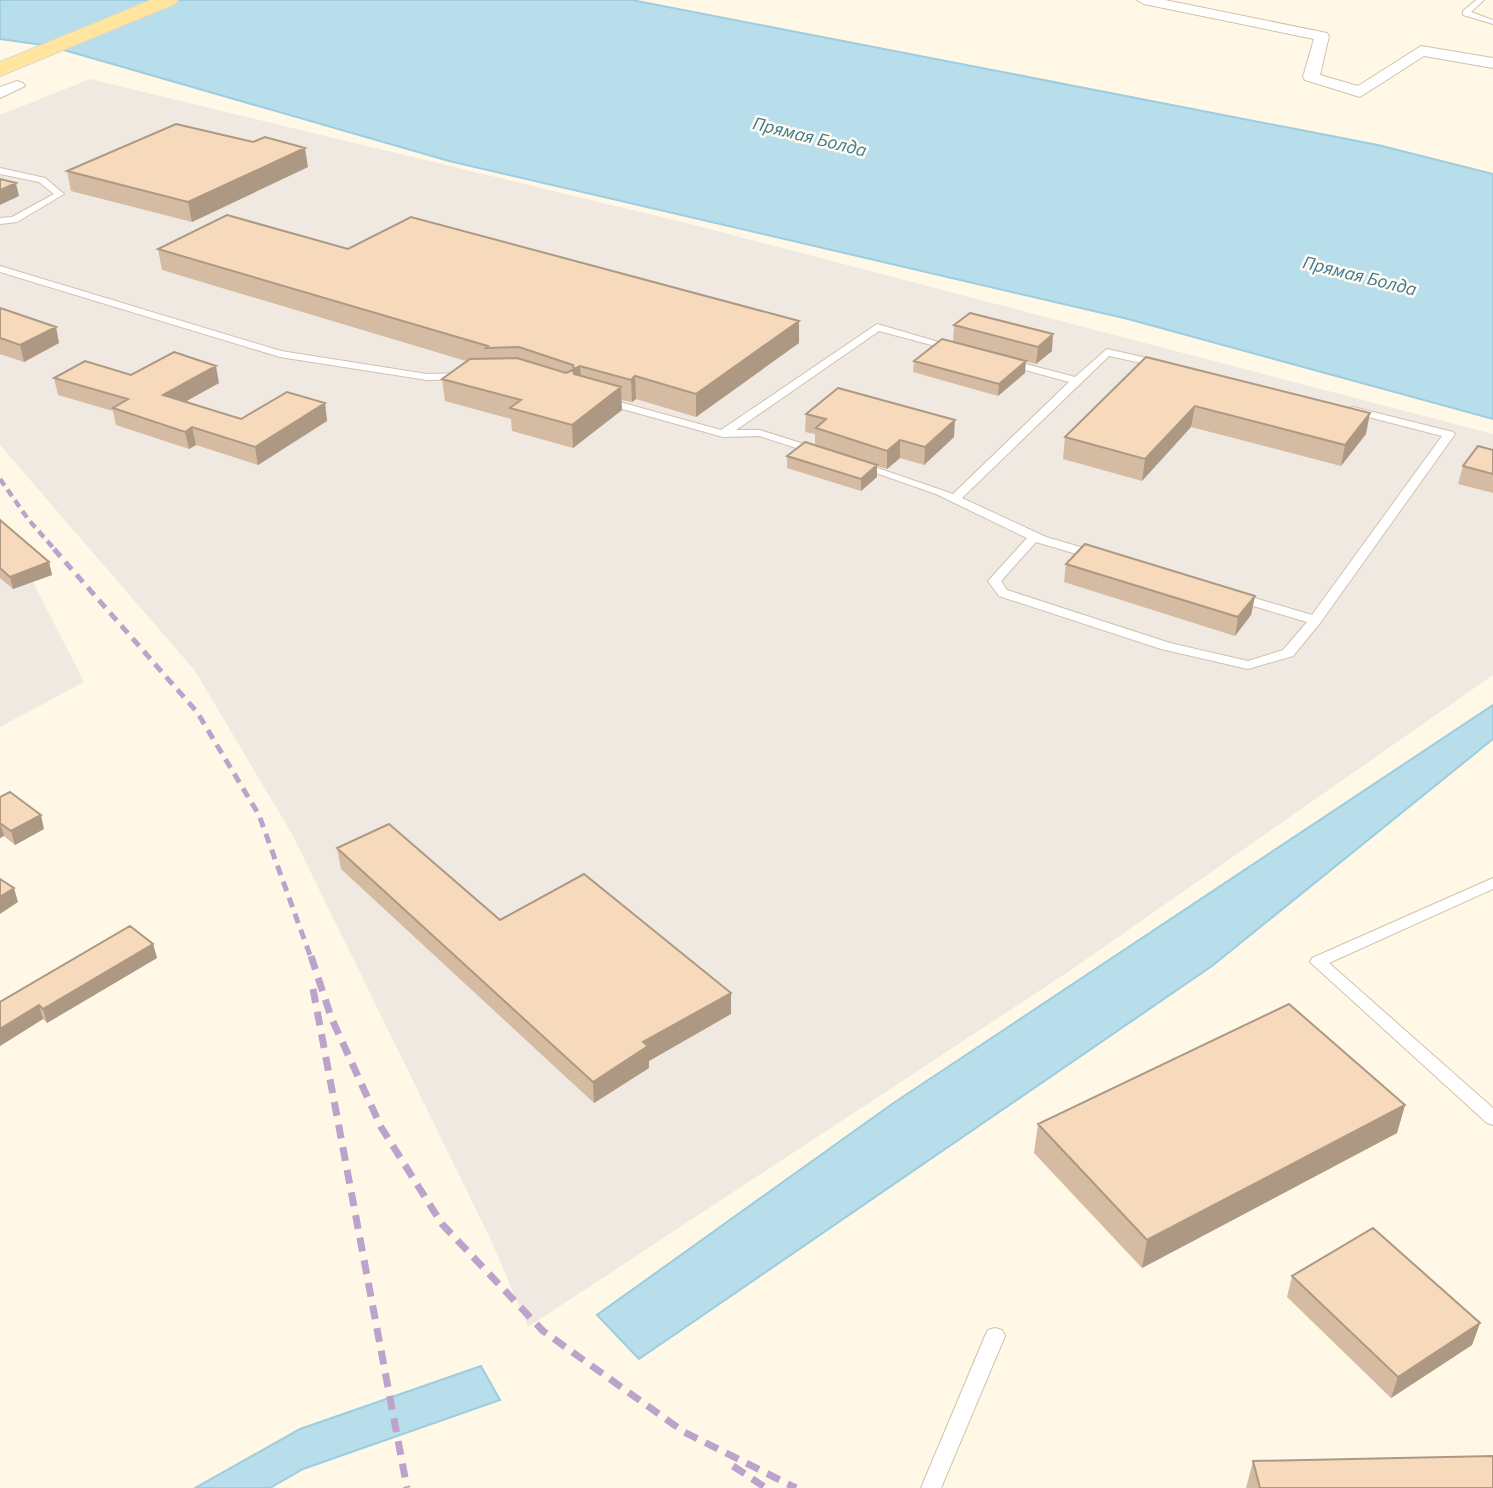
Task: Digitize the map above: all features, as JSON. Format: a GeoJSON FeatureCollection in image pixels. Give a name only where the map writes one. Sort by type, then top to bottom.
{"type":"FeatureCollection","features":[{"type":"Feature","properties":{"kind":"main road"},"geometry":{"type":"LineString","coordinates":[[0,70],[168,0]]}},
{"type":"Feature","properties":{"kind":"street"},"geometry":{"type":"LineString","coordinates":[[1143,0],[1322,36],[1311,77],[1360,92],[1421,51],[1493,63]]}},
{"type":"Feature","properties":{"kind":"street"},"geometry":{"type":"LineString","coordinates":[[0,93],[17,86]]}},
{"type":"Feature","properties":{"kind":"lane"},"geometry":{"type":"LineString","coordinates":[[1480,0],[1466,13],[1493,22]]}},
{"type":"Feature","properties":{"kind":"lane"},"geometry":{"type":"LineString","coordinates":[[0,171],[43,180],[60,194],[14,220],[0,221]]}},
{"type":"Feature","properties":{"kind":"lane"},"geometry":{"type":"LineString","coordinates":[[0,270],[280,354],[427,377],[471,376]]}},
{"type":"Feature","properties":{"kind":"lane"},"geometry":{"type":"LineString","coordinates":[[723,434],[877,327],[970,352]]}},
{"type":"Feature","properties":{"kind":"lane"},"geometry":{"type":"LineString","coordinates":[[954,499],[1107,352],[1174,367]]}},
{"type":"Feature","properties":{"kind":"lane"},"geometry":{"type":"LineString","coordinates":[[997,359],[1077,381]]}},
{"type":"Feature","properties":{"kind":"lane"},"geometry":{"type":"LineString","coordinates":[[593,398],[723,434],[760,433],[824,454]]}},
{"type":"Feature","properties":{"kind":"lane"},"geometry":{"type":"LineString","coordinates":[[1035,536],[994,581],[1003,593],[1166,646],[1248,664],[1288,653],[1315,620],[1449,434],[1345,408]]}},
{"type":"Feature","properties":{"kind":"lane"},"geometry":{"type":"LineString","coordinates":[[850,462],[954,499],[1035,536],[1107,559]]}},
{"type":"Feature","properties":{"kind":"lane"},"geometry":{"type":"LineString","coordinates":[[1224,593],[1315,620]]}},
{"type":"Feature","properties":{"kind":"lane"},"geometry":{"type":"LineString","coordinates":[[1493,883],[1318,962],[1493,1118]]}},
{"type":"Feature","properties":{"kind":"lane"},"geometry":{"type":"LineString","coordinates":[[931,1488],[995,1336]]}},
{"type":"Feature","properties":{"kind":"shaded area"},"geometry":{"type":"Polygon","coordinates":[[[90,79],[706,228],[1493,434],[1493,675],[1068,972],[528,1327],[491,1240],[292,834],[195,671],[0,445],[0,115],[90,79]]]}},
{"type":"Feature","properties":{"kind":"shaded area"},"geometry":{"type":"Polygon","coordinates":[[[0,517],[84,682],[0,727],[0,517]]]}},
{"type":"Feature","properties":{"kind":"water","name":"Прямая Болда"},"geometry":{"type":"Polygon","coordinates":[[[0,0],[632,0],[1378,145],[1493,174],[1493,419],[1128,319],[449,161],[50,46],[0,39],[0,0]]]}},
{"type":"Feature","properties":{"kind":"water"},"geometry":{"type":"Polygon","coordinates":[[[1493,705],[1493,739],[1212,966],[639,1359],[597,1315],[892,1104],[1493,705]]]}},
{"type":"Feature","properties":{"kind":"water"},"geometry":{"type":"Polygon","coordinates":[[[481,1366],[500,1400],[303,1469],[270,1488],[195,1488],[300,1429],[481,1366]]]}},
{"type":"Feature","properties":{"kind":"building"},"geometry":{"type":"Polygon","coordinates":[[[176,124],[253,142],[265,137],[305,148],[188,202],[67,171],[176,124]]]}},
{"type":"Feature","properties":{"kind":"building"},"geometry":{"type":"Polygon","coordinates":[[[0,179],[16,183],[0,190],[0,179]]]}},
{"type":"Feature","properties":{"kind":"building"},"geometry":{"type":"Polygon","coordinates":[[[227,215],[348,249],[411,217],[799,321],[696,394],[635,376],[631,380],[580,366],[574,369],[573,365],[519,347],[486,348],[488,346],[158,249],[227,215]]]}},
{"type":"Feature","properties":{"kind":"building"},"geometry":{"type":"Polygon","coordinates":[[[0,308],[56,327],[20,345],[0,338],[0,308]]]}},
{"type":"Feature","properties":{"kind":"building"},"geometry":{"type":"Polygon","coordinates":[[[970,313],[1053,334],[1038,347],[954,325],[970,313]]]}},
{"type":"Feature","properties":{"kind":"building"},"geometry":{"type":"Polygon","coordinates":[[[942,339],[1026,361],[999,384],[914,361],[942,339]]]}},
{"type":"Feature","properties":{"kind":"building"},"geometry":{"type":"Polygon","coordinates":[[[174,352],[216,366],[163,395],[241,419],[287,392],[325,403],[255,447],[192,427],[185,432],[113,408],[128,399],[54,378],[85,361],[131,375],[174,352]]]}},
{"type":"Feature","properties":{"kind":"building"},"geometry":{"type":"Polygon","coordinates":[[[1146,357],[1370,413],[1345,445],[1195,406],[1145,459],[1065,437],[1146,357]]]}},
{"type":"Feature","properties":{"kind":"building"},"geometry":{"type":"Polygon","coordinates":[[[517,358],[566,373],[573,370],[574,374],[621,387],[572,425],[510,408],[521,400],[442,379],[470,359],[517,358]]]}},
{"type":"Feature","properties":{"kind":"building"},"geometry":{"type":"Polygon","coordinates":[[[838,388],[955,420],[925,447],[900,440],[887,451],[816,428],[826,419],[806,414],[838,388]]]}},
{"type":"Feature","properties":{"kind":"building"},"geometry":{"type":"Polygon","coordinates":[[[805,442],[877,465],[861,479],[787,456],[805,442]]]}},
{"type":"Feature","properties":{"kind":"building"},"geometry":{"type":"Polygon","coordinates":[[[1478,446],[1493,450],[1493,474],[1463,466],[1478,446]]]}},
{"type":"Feature","properties":{"kind":"building"},"geometry":{"type":"Polygon","coordinates":[[[0,520],[49,562],[10,577],[0,568],[0,520]]]}},
{"type":"Feature","properties":{"kind":"building"},"geometry":{"type":"Polygon","coordinates":[[[1085,544],[1255,596],[1238,617],[1066,564],[1085,544]]]}},
{"type":"Feature","properties":{"kind":"building"},"geometry":{"type":"Polygon","coordinates":[[[10,792],[41,815],[11,831],[0,823],[0,797],[10,792]]]}},
{"type":"Feature","properties":{"kind":"building"},"geometry":{"type":"Polygon","coordinates":[[[389,824],[500,920],[584,874],[731,993],[643,1042],[648,1046],[593,1082],[337,848],[389,824]]]}},
{"type":"Feature","properties":{"kind":"building"},"geometry":{"type":"Polygon","coordinates":[[[0,879],[14,888],[0,897],[0,879]]]}},
{"type":"Feature","properties":{"kind":"building"},"geometry":{"type":"Polygon","coordinates":[[[130,926],[153,944],[43,1009],[39,1005],[0,1029],[0,1002],[130,926]]]}},
{"type":"Feature","properties":{"kind":"building"},"geometry":{"type":"Polygon","coordinates":[[[1289,1004],[1405,1105],[1147,1240],[1038,1124],[1289,1004]]]}},
{"type":"Feature","properties":{"kind":"building"},"geometry":{"type":"Polygon","coordinates":[[[1373,1228],[1480,1323],[1398,1377],[1292,1276],[1373,1228]]]}},
{"type":"Feature","properties":{"kind":"building"},"geometry":{"type":"Polygon","coordinates":[[[1493,1456],[1493,1488],[1260,1488],[1253,1461],[1493,1456]]]}},
{"type":"Feature","properties":{"kind":"railway"},"geometry":{"type":"LineString","coordinates":[[0,479],[28,519],[56,551]]}},
{"type":"Feature","properties":{"kind":"railway"},"geometry":{"type":"LineString","coordinates":[[54,549],[197,712],[259,815],[311,958]]}},
{"type":"Feature","properties":{"kind":"railway"},"geometry":{"type":"LineString","coordinates":[[311,956],[331,1017],[381,1127],[442,1224],[543,1331],[684,1432],[796,1488]]}},
{"type":"Feature","properties":{"kind":"railway"},"geometry":{"type":"LineString","coordinates":[[313,989],[407,1488]]}},
{"type":"Feature","properties":{"kind":"railway"},"geometry":{"type":"LineString","coordinates":[[733,1466],[766,1488]]}}]}
